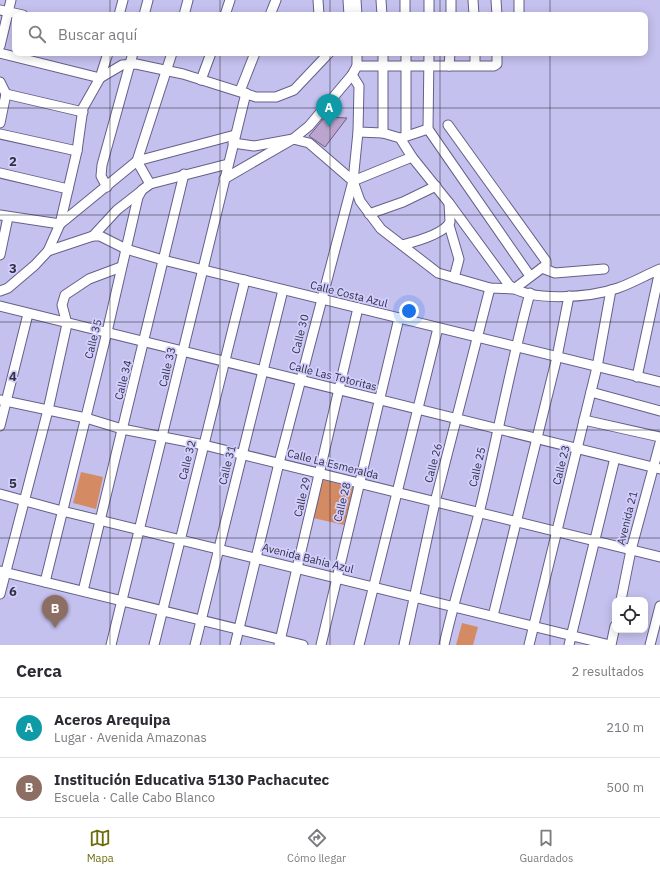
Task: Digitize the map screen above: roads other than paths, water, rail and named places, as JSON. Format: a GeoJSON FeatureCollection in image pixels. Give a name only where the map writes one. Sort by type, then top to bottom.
{"type":"FeatureCollection","features":[{"type":"Feature","properties":{"kind":"street"},"geometry":{"type":"LineString","coordinates":[[0,46],[4,11],[11,0]]}},
{"type":"Feature","properties":{"kind":"street"},"geometry":{"type":"LineString","coordinates":[[120,12],[124,0]]}},
{"type":"Feature","properties":{"kind":"street"},"geometry":{"type":"LineString","coordinates":[[145,12],[148,0]]}},
{"type":"Feature","properties":{"kind":"street"},"geometry":{"type":"LineString","coordinates":[[185,12],[188,0]]}},
{"type":"Feature","properties":{"kind":"street"},"geometry":{"type":"LineString","coordinates":[[226,12],[230,0]]}},
{"type":"Feature","properties":{"kind":"street"},"geometry":{"type":"LineString","coordinates":[[271,12],[276,0]]}},
{"type":"Feature","properties":{"kind":"street"},"geometry":{"type":"LineString","coordinates":[[318,0],[319,12]]}},
{"type":"Feature","properties":{"kind":"street"},"geometry":{"type":"LineString","coordinates":[[348,0],[349,12]]}},
{"type":"Feature","properties":{"kind":"street"},"geometry":{"type":"LineString","coordinates":[[356,0],[356,12]]}},
{"type":"Feature","properties":{"kind":"street"},"geometry":{"type":"LineString","coordinates":[[381,0],[382,12]]}},
{"type":"Feature","properties":{"kind":"street"},"geometry":{"type":"LineString","coordinates":[[405,0],[405,12]]}},
{"type":"Feature","properties":{"kind":"street"},"geometry":{"type":"LineString","coordinates":[[429,0],[429,12]]}},
{"type":"Feature","properties":{"kind":"street"},"geometry":{"type":"LineString","coordinates":[[451,0],[451,12]]}},
{"type":"Feature","properties":{"kind":"street"},"geometry":{"type":"LineString","coordinates":[[473,0],[474,12]]}},
{"type":"Feature","properties":{"kind":"street"},"geometry":{"type":"LineString","coordinates":[[496,0],[497,12]]}},
{"type":"Feature","properties":{"kind":"street"},"geometry":{"type":"LineString","coordinates":[[519,0],[519,12]]}},
{"type":"Feature","properties":{"kind":"street"},"geometry":{"type":"LineString","coordinates":[[0,52],[12,55]]}},
{"type":"Feature","properties":{"kind":"street"},"geometry":{"type":"LineString","coordinates":[[15,56],[100,78],[122,65],[136,64],[166,70],[256,97],[276,97],[294,90],[326,56]]}},
{"type":"Feature","properties":{"kind":"street"},"geometry":{"type":"LineString","coordinates":[[48,252],[60,224],[77,152],[83,112],[100,78],[107,56]]}},
{"type":"Feature","properties":{"kind":"street"},"geometry":{"type":"LineString","coordinates":[[108,186],[101,176],[102,165],[132,56]]}},
{"type":"Feature","properties":{"kind":"street"},"geometry":{"type":"LineString","coordinates":[[146,187],[137,161],[171,56]]}},
{"type":"Feature","properties":{"kind":"street"},"geometry":{"type":"LineString","coordinates":[[201,80],[210,56]]}},
{"type":"Feature","properties":{"kind":"street","name":"Calle 33"},"geometry":{"type":"LineString","coordinates":[[111,645],[163,438],[234,139],[243,92],[254,56]]}},
{"type":"Feature","properties":{"kind":"street","name":"Calle 30"},"geometry":{"type":"LineString","coordinates":[[235,645],[279,464],[353,181],[358,132],[359,86],[352,75],[351,56]]}},
{"type":"Feature","properties":{"kind":"street"},"geometry":{"type":"LineString","coordinates":[[224,179],[293,140],[309,126],[352,75],[357,66],[357,56]]}},
{"type":"Feature","properties":{"kind":"street"},"geometry":{"type":"LineString","coordinates":[[383,56],[383,133]]}},
{"type":"Feature","properties":{"kind":"street"},"geometry":{"type":"LineString","coordinates":[[406,56],[403,137],[412,157],[449,202],[509,285],[514,289]]}},
{"type":"Feature","properties":{"kind":"street"},"geometry":{"type":"LineString","coordinates":[[429,56],[428,129],[530,276]]}},
{"type":"Feature","properties":{"kind":"street"},"geometry":{"type":"LineString","coordinates":[[449,66],[450,56]]}},
{"type":"Feature","properties":{"kind":"street"},"geometry":{"type":"LineString","coordinates":[[475,56],[475,65]]}},
{"type":"Feature","properties":{"kind":"street"},"geometry":{"type":"LineString","coordinates":[[357,66],[429,67],[496,65],[497,56]]}},
{"type":"Feature","properties":{"kind":"street"},"geometry":{"type":"LineString","coordinates":[[0,82],[6,94],[0,123]]}},
{"type":"Feature","properties":{"kind":"street"},"geometry":{"type":"LineString","coordinates":[[6,94],[83,112]]}},
{"type":"Feature","properties":{"kind":"street"},"geometry":{"type":"LineString","coordinates":[[448,125],[546,261],[546,265],[514,289]]}},
{"type":"Feature","properties":{"kind":"street"},"geometry":{"type":"LineString","coordinates":[[358,132],[383,133],[403,137],[428,129]]}},
{"type":"Feature","properties":{"kind":"street"},"geometry":{"type":"LineString","coordinates":[[0,134],[77,152]]}},
{"type":"Feature","properties":{"kind":"street"},"geometry":{"type":"LineString","coordinates":[[0,255],[4,216],[60,224],[137,161],[234,139],[254,146],[293,140],[309,143],[353,181],[360,201],[382,229],[438,273],[490,288],[514,289],[548,296],[569,296],[611,290],[660,270]]}},
{"type":"Feature","properties":{"kind":"street"},"geometry":{"type":"LineString","coordinates":[[353,181],[412,157]]}},
{"type":"Feature","properties":{"kind":"street"},"geometry":{"type":"LineString","coordinates":[[0,291],[8,288],[48,252],[93,236],[117,210],[146,187],[184,174],[228,164]]}},
{"type":"Feature","properties":{"kind":"street"},"geometry":{"type":"LineString","coordinates":[[0,173],[68,188]]}},
{"type":"Feature","properties":{"kind":"street","name":"Calle 34"},"geometry":{"type":"LineString","coordinates":[[83,592],[122,429],[145,342],[184,174]]}},
{"type":"Feature","properties":{"kind":"street"},"geometry":{"type":"LineString","coordinates":[[369,214],[404,202],[436,186]]}},
{"type":"Feature","properties":{"kind":"street","name":"Calle 35"},"geometry":{"type":"LineString","coordinates":[[45,582],[107,332],[138,197],[146,187]]}},
{"type":"Feature","properties":{"kind":"street"},"geometry":{"type":"LineString","coordinates":[[449,202],[451,219],[449,225],[459,259],[454,278]]}},
{"type":"Feature","properties":{"kind":"street"},"geometry":{"type":"LineString","coordinates":[[402,245],[418,242],[449,225]]}},
{"type":"Feature","properties":{"kind":"street","name":"Calle Costa Azul"},"geometry":{"type":"LineString","coordinates":[[93,236],[100,236],[126,249],[163,260],[660,382]]}},
{"type":"Feature","properties":{"kind":"street"},"geometry":{"type":"LineString","coordinates":[[0,594],[3,572],[48,410],[67,324],[62,305],[65,295],[89,279],[121,268]]}},
{"type":"Feature","properties":{"kind":"street"},"geometry":{"type":"LineString","coordinates":[[542,268],[555,273],[604,269]]}},
{"type":"Feature","properties":{"kind":"street"},"geometry":{"type":"LineString","coordinates":[[637,377],[660,270]]}},
{"type":"Feature","properties":{"kind":"street","name":"Calle 32"},"geometry":{"type":"LineString","coordinates":[[154,645],[245,280]]}},
{"type":"Feature","properties":{"kind":"street","name":"Calle 26"},"geometry":{"type":"LineString","coordinates":[[404,645],[435,502],[490,288]]}},
{"type":"Feature","properties":{"kind":"street","name":"Calle 31"},"geometry":{"type":"LineString","coordinates":[[195,645],[283,290]]}},
{"type":"Feature","properties":{"kind":"street","name":"Calle 23"},"geometry":{"type":"LineString","coordinates":[[529,645],[597,367],[611,290]]}},
{"type":"Feature","properties":{"kind":"street","name":"Calle 25"},"geometry":{"type":"LineString","coordinates":[[444,645],[452,606],[479,513],[515,347],[530,293]]}},
{"type":"Feature","properties":{"kind":"street"},"geometry":{"type":"LineString","coordinates":[[493,616],[557,357],[569,296]]}},
{"type":"Feature","properties":{"kind":"street","name":"Calle Las Totoritas"},"geometry":{"type":"LineString","coordinates":[[0,306],[67,324],[107,332],[656,468]]}},
{"type":"Feature","properties":{"kind":"street","name":"Calle 29"},"geometry":{"type":"LineString","coordinates":[[280,642],[358,308]]}},
{"type":"Feature","properties":{"kind":"street"},"geometry":{"type":"LineString","coordinates":[[0,426],[3,401],[28,314]]}},
{"type":"Feature","properties":{"kind":"street","name":"Calle 28"},"geometry":{"type":"LineString","coordinates":[[321,645],[358,483],[380,400],[399,318]]}},
{"type":"Feature","properties":{"kind":"street"},"geometry":{"type":"LineString","coordinates":[[359,645],[438,328]]}},
{"type":"Feature","properties":{"kind":"street"},"geometry":{"type":"LineString","coordinates":[[591,392],[660,411]]}},
{"type":"Feature","properties":{"kind":"street","name":"Calle La Esmeralda"},"geometry":{"type":"LineString","coordinates":[[3,401],[86,418],[122,429],[242,454],[660,557]]}},
{"type":"Feature","properties":{"kind":"street"},"geometry":{"type":"LineString","coordinates":[[584,420],[660,437]]}},
{"type":"Feature","properties":{"kind":"street","name":"Avenida 21"},"geometry":{"type":"LineString","coordinates":[[622,597],[631,550],[656,468],[660,443]]}},
{"type":"Feature","properties":{"kind":"street"},"geometry":{"type":"LineString","coordinates":[[569,645],[593,541],[615,458]]}},
{"type":"Feature","properties":{"kind":"street","name":"Avenida Bahía Azul"},"geometry":{"type":"LineString","coordinates":[[0,494],[62,511],[219,548],[611,645]]}},
{"type":"Feature","properties":{"kind":"street"},"geometry":{"type":"LineString","coordinates":[[3,572],[239,629],[280,642],[303,645]]}},
{"type":"Feature","properties":{"kind":"street"},"geometry":{"type":"LineString","coordinates":[[650,645],[660,606]]}},
{"type":"Feature","properties":{"kind":"street"},"geometry":{"type":"LineString","coordinates":[[611,645],[614,633]]}},
{"type":"Feature","properties":{"kind":"place","name":"Aceros Arequipa"},"geometry":{"type":"Point","coordinates":[329,127]}},
{"type":"Feature","properties":{"kind":"place","name":"Institución Educativa 5130 Pachacutec"},"geometry":{"type":"Point","coordinates":[55,628]}}]}
